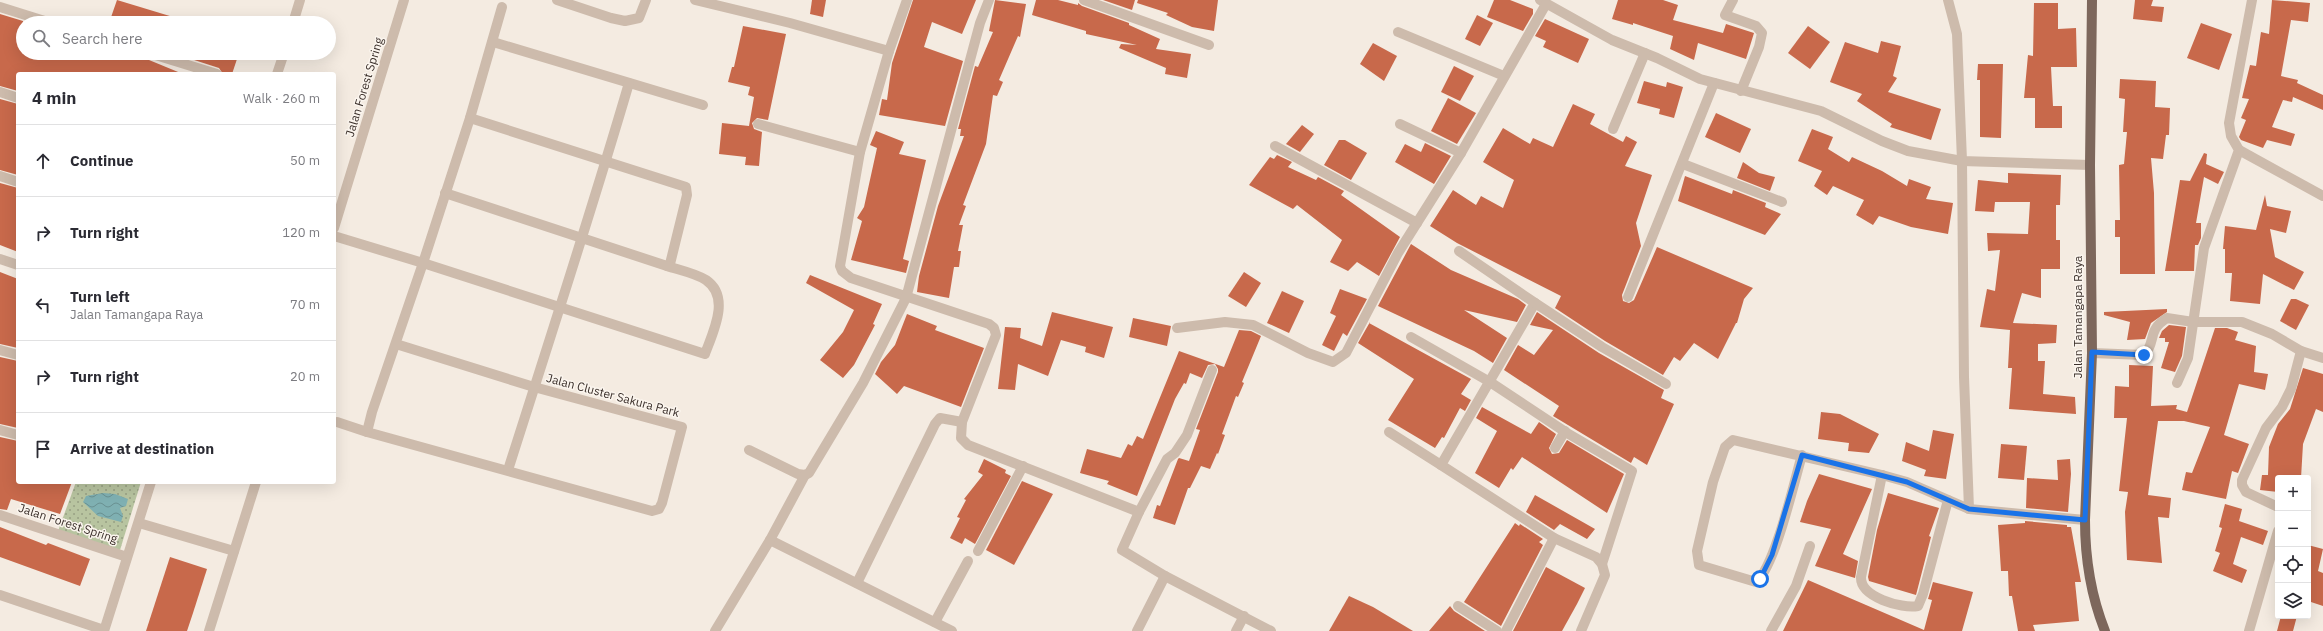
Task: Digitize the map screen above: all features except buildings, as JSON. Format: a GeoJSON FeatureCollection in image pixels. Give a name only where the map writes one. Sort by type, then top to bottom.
{"type":"FeatureCollection","features":[{"type":"Feature","properties":{"kind":"main road","name":"Jalan Tamangapa Raya"},"geometry":{"type":"LineString","coordinates":[[2092,0],[2090,165],[2092,352],[2085,520],[2090,575],[2105,631]]}},
{"type":"Feature","properties":{"kind":"street"},"geometry":{"type":"LineString","coordinates":[[295,16],[300,0]]}},
{"type":"Feature","properties":{"kind":"street","name":"Jalan Forest Spring"},"geometry":{"type":"LineString","coordinates":[[336,221],[404,0]]}},
{"type":"Feature","properties":{"kind":"street"},"geometry":{"type":"LineString","coordinates":[[557,0],[625,21],[639,18],[646,0]]}},
{"type":"Feature","properties":{"kind":"street"},"geometry":{"type":"LineString","coordinates":[[695,0],[790,23],[889,51]]}},
{"type":"Feature","properties":{"kind":"street"},"geometry":{"type":"LineString","coordinates":[[907,0],[889,51],[860,152],[840,266],[842,272],[851,278],[906,298],[989,324],[994,328],[996,335],[962,422],[961,438],[968,445],[1139,512]]}},
{"type":"Feature","properties":{"kind":"street"},"geometry":{"type":"LineString","coordinates":[[715,631],[770,540],[804,475],[814,467],[859,390],[906,298],[980,23],[989,0]]}},
{"type":"Feature","properties":{"kind":"street"},"geometry":{"type":"LineString","coordinates":[[1084,0],[1209,45]]}},
{"type":"Feature","properties":{"kind":"street"},"geometry":{"type":"LineString","coordinates":[[1733,0],[1725,16],[1756,26],[1762,33],[1759,47],[1741,91]]}},
{"type":"Feature","properties":{"kind":"street"},"geometry":{"type":"LineString","coordinates":[[1948,0],[1957,34],[1962,161],[1964,377],[1969,509]]}},
{"type":"Feature","properties":{"kind":"street"},"geometry":{"type":"LineString","coordinates":[[2252,0],[2229,123],[2231,136],[2239,150],[2323,196]]}},
{"type":"Feature","properties":{"kind":"street"},"geometry":{"type":"LineString","coordinates":[[1177,328],[1225,322],[1253,325],[1308,353],[1333,362],[1346,353],[1376,295],[1417,223],[1473,136],[1543,2],[1612,40],[1700,79],[1741,91],[1820,110],[1882,141],[1908,151],[1962,161],[2090,165]]}},
{"type":"Feature","properties":{"kind":"street"},"geometry":{"type":"LineString","coordinates":[[0,7],[29,16]]}},
{"type":"Feature","properties":{"kind":"street"},"geometry":{"type":"LineString","coordinates":[[367,432],[470,118],[502,7]]}},
{"type":"Feature","properties":{"kind":"street"},"geometry":{"type":"LineString","coordinates":[[1398,32],[1504,76]]}},
{"type":"Feature","properties":{"kind":"street"},"geometry":{"type":"LineString","coordinates":[[493,42],[703,105]]}},
{"type":"Feature","properties":{"kind":"street"},"geometry":{"type":"LineString","coordinates":[[1613,130],[1644,53]]}},
{"type":"Feature","properties":{"kind":"street"},"geometry":{"type":"LineString","coordinates":[[172,60],[211,72]]}},
{"type":"Feature","properties":{"kind":"street"},"geometry":{"type":"LineString","coordinates":[[278,72],[282,60]]}},
{"type":"Feature","properties":{"kind":"street","name":"Jalan Cluster Sakura Park"},"geometry":{"type":"LineString","coordinates":[[508,470],[559,306],[583,238],[628,83]]}},
{"type":"Feature","properties":{"kind":"street"},"geometry":{"type":"LineString","coordinates":[[1628,297],[1683,164],[1714,83]]}},
{"type":"Feature","properties":{"kind":"street"},"geometry":{"type":"LineString","coordinates":[[0,92],[16,97]]}},
{"type":"Feature","properties":{"kind":"street"},"geometry":{"type":"LineString","coordinates":[[470,118],[606,163],[686,187],[687,195],[670,264],[667,266]]}},
{"type":"Feature","properties":{"kind":"street"},"geometry":{"type":"LineString","coordinates":[[758,124],[860,152]]}},
{"type":"Feature","properties":{"kind":"street"},"geometry":{"type":"LineString","coordinates":[[1400,124],[1461,153]]}},
{"type":"Feature","properties":{"kind":"street"},"geometry":{"type":"LineString","coordinates":[[1275,146],[1417,223]]}},
{"type":"Feature","properties":{"kind":"street"},"geometry":{"type":"LineString","coordinates":[[2177,383],[2188,358],[2204,248],[2239,150]]}},
{"type":"Feature","properties":{"kind":"street"},"geometry":{"type":"LineString","coordinates":[[1683,164],[1782,202]]}},
{"type":"Feature","properties":{"kind":"street"},"geometry":{"type":"LineString","coordinates":[[0,176],[16,181]]}},
{"type":"Feature","properties":{"kind":"street"},"geometry":{"type":"LineString","coordinates":[[336,237],[559,306],[705,354],[718,315],[719,300],[715,288],[705,279],[445,194]]}},
{"type":"Feature","properties":{"kind":"street"},"geometry":{"type":"LineString","coordinates":[[1459,251],[1602,347],[1666,384]]}},
{"type":"Feature","properties":{"kind":"street"},"geometry":{"type":"LineString","coordinates":[[0,259],[16,264]]}},
{"type":"Feature","properties":{"kind":"street"},"geometry":{"type":"LineString","coordinates":[[1441,465],[1536,303]]}},
{"type":"Feature","properties":{"kind":"street"},"geometry":{"type":"LineString","coordinates":[[2092,352],[2144,355],[2150,349],[2151,334],[2157,324],[2167,318],[2193,322],[2242,322],[2272,334],[2301,351],[2323,358]]}},
{"type":"Feature","properties":{"kind":"street"},"geometry":{"type":"LineString","coordinates":[[1411,337],[1490,382],[1565,431],[1632,472],[1602,564]]}},
{"type":"Feature","properties":{"kind":"street","name":"Jalan Cluster Sakura Park"},"geometry":{"type":"LineString","coordinates":[[337,422],[367,432],[652,511],[659,509],[662,503],[682,427],[534,387],[396,344]]}},
{"type":"Feature","properties":{"kind":"street"},"geometry":{"type":"LineString","coordinates":[[0,350],[16,354]]}},
{"type":"Feature","properties":{"kind":"street"},"geometry":{"type":"LineString","coordinates":[[2275,506],[2246,492],[2242,486],[2242,480],[2266,428],[2282,407],[2292,389],[2301,351]]}},
{"type":"Feature","properties":{"kind":"street"},"geometry":{"type":"LineString","coordinates":[[1212,370],[1187,435],[1175,453],[1167,459],[1139,512],[1122,550],[1165,576],[1271,631]]}},
{"type":"Feature","properties":{"kind":"street"},"geometry":{"type":"LineString","coordinates":[[857,583],[935,424],[940,418],[962,422]]}},
{"type":"Feature","properties":{"kind":"street"},"geometry":{"type":"LineString","coordinates":[[0,430],[16,434]]}},
{"type":"Feature","properties":{"kind":"street"},"geometry":{"type":"LineString","coordinates":[[1555,448],[1565,431]]}},
{"type":"Feature","properties":{"kind":"street"},"geometry":{"type":"LineString","coordinates":[[1389,432],[1554,538],[1596,558],[1602,564],[1605,575],[1581,631]]}},
{"type":"Feature","properties":{"kind":"street"},"geometry":{"type":"LineString","coordinates":[[1802,455],[1772,555],[1760,579],[1756,582],[1746,581],[1699,565],[1697,551],[1713,482],[1725,447],[1733,440],[1802,455],[1907,482],[1969,509],[2085,520]]}},
{"type":"Feature","properties":{"kind":"street"},"geometry":{"type":"LineString","coordinates":[[749,450],[798,474],[804,475]]}},
{"type":"Feature","properties":{"kind":"street"},"geometry":{"type":"LineString","coordinates":[[978,551],[1023,466]]}},
{"type":"Feature","properties":{"kind":"street"},"geometry":{"type":"LineString","coordinates":[[1882,475],[1861,577],[1861,585],[1868,593],[1897,604],[1910,607],[1918,606],[1923,594],[1948,500]]}},
{"type":"Feature","properties":{"kind":"street","name":"Jalan Forest Spring"},"geometry":{"type":"LineString","coordinates":[[104,630],[150,484]]}},
{"type":"Feature","properties":{"kind":"street"},"geometry":{"type":"LineString","coordinates":[[209,631],[255,484]]}},
{"type":"Feature","properties":{"kind":"street","name":"Jalan Forest Spring"},"geometry":{"type":"LineString","coordinates":[[0,515],[127,557]]}},
{"type":"Feature","properties":{"kind":"street"},"geometry":{"type":"LineString","coordinates":[[139,523],[234,551]]}},
{"type":"Feature","properties":{"kind":"street"},"geometry":{"type":"LineString","coordinates":[[1506,631],[1554,538]]}},
{"type":"Feature","properties":{"kind":"street"},"geometry":{"type":"LineString","coordinates":[[770,540],[952,631]]}},
{"type":"Feature","properties":{"kind":"street"},"geometry":{"type":"LineString","coordinates":[[2249,631],[2275,541]]}},
{"type":"Feature","properties":{"kind":"street"},"geometry":{"type":"LineString","coordinates":[[1771,631],[1796,586],[1810,546]]}},
{"type":"Feature","properties":{"kind":"street"},"geometry":{"type":"LineString","coordinates":[[935,622],[968,561]]}},
{"type":"Feature","properties":{"kind":"street"},"geometry":{"type":"LineString","coordinates":[[1137,631],[1165,576]]}},
{"type":"Feature","properties":{"kind":"street"},"geometry":{"type":"LineString","coordinates":[[0,595],[104,630]]}},
{"type":"Feature","properties":{"kind":"street"},"geometry":{"type":"LineString","coordinates":[[1458,606],[1496,631]]}},
{"type":"Feature","properties":{"kind":"street"},"geometry":{"type":"LineString","coordinates":[[1236,631],[1244,616]]}},
{"type":"Feature","properties":{"kind":"green space"},"geometry":{"type":"Polygon","coordinates":[[[75,484],[140,484],[120,550],[58,531],[75,484]]]}},
{"type":"Feature","properties":{"kind":"water"},"geometry":{"type":"Polygon","coordinates":[[[103,493],[115,494],[128,499],[126,506],[120,508],[123,516],[121,522],[98,516],[83,502],[86,496],[103,493]]]}},
{"type":"Feature","properties":{"kind":"route"},"geometry":{"type":"LineString","coordinates":[[1760,579],[1772,555],[1802,455],[1907,482],[1969,509],[2085,520],[2092,352],[2144,355]]}}]}
